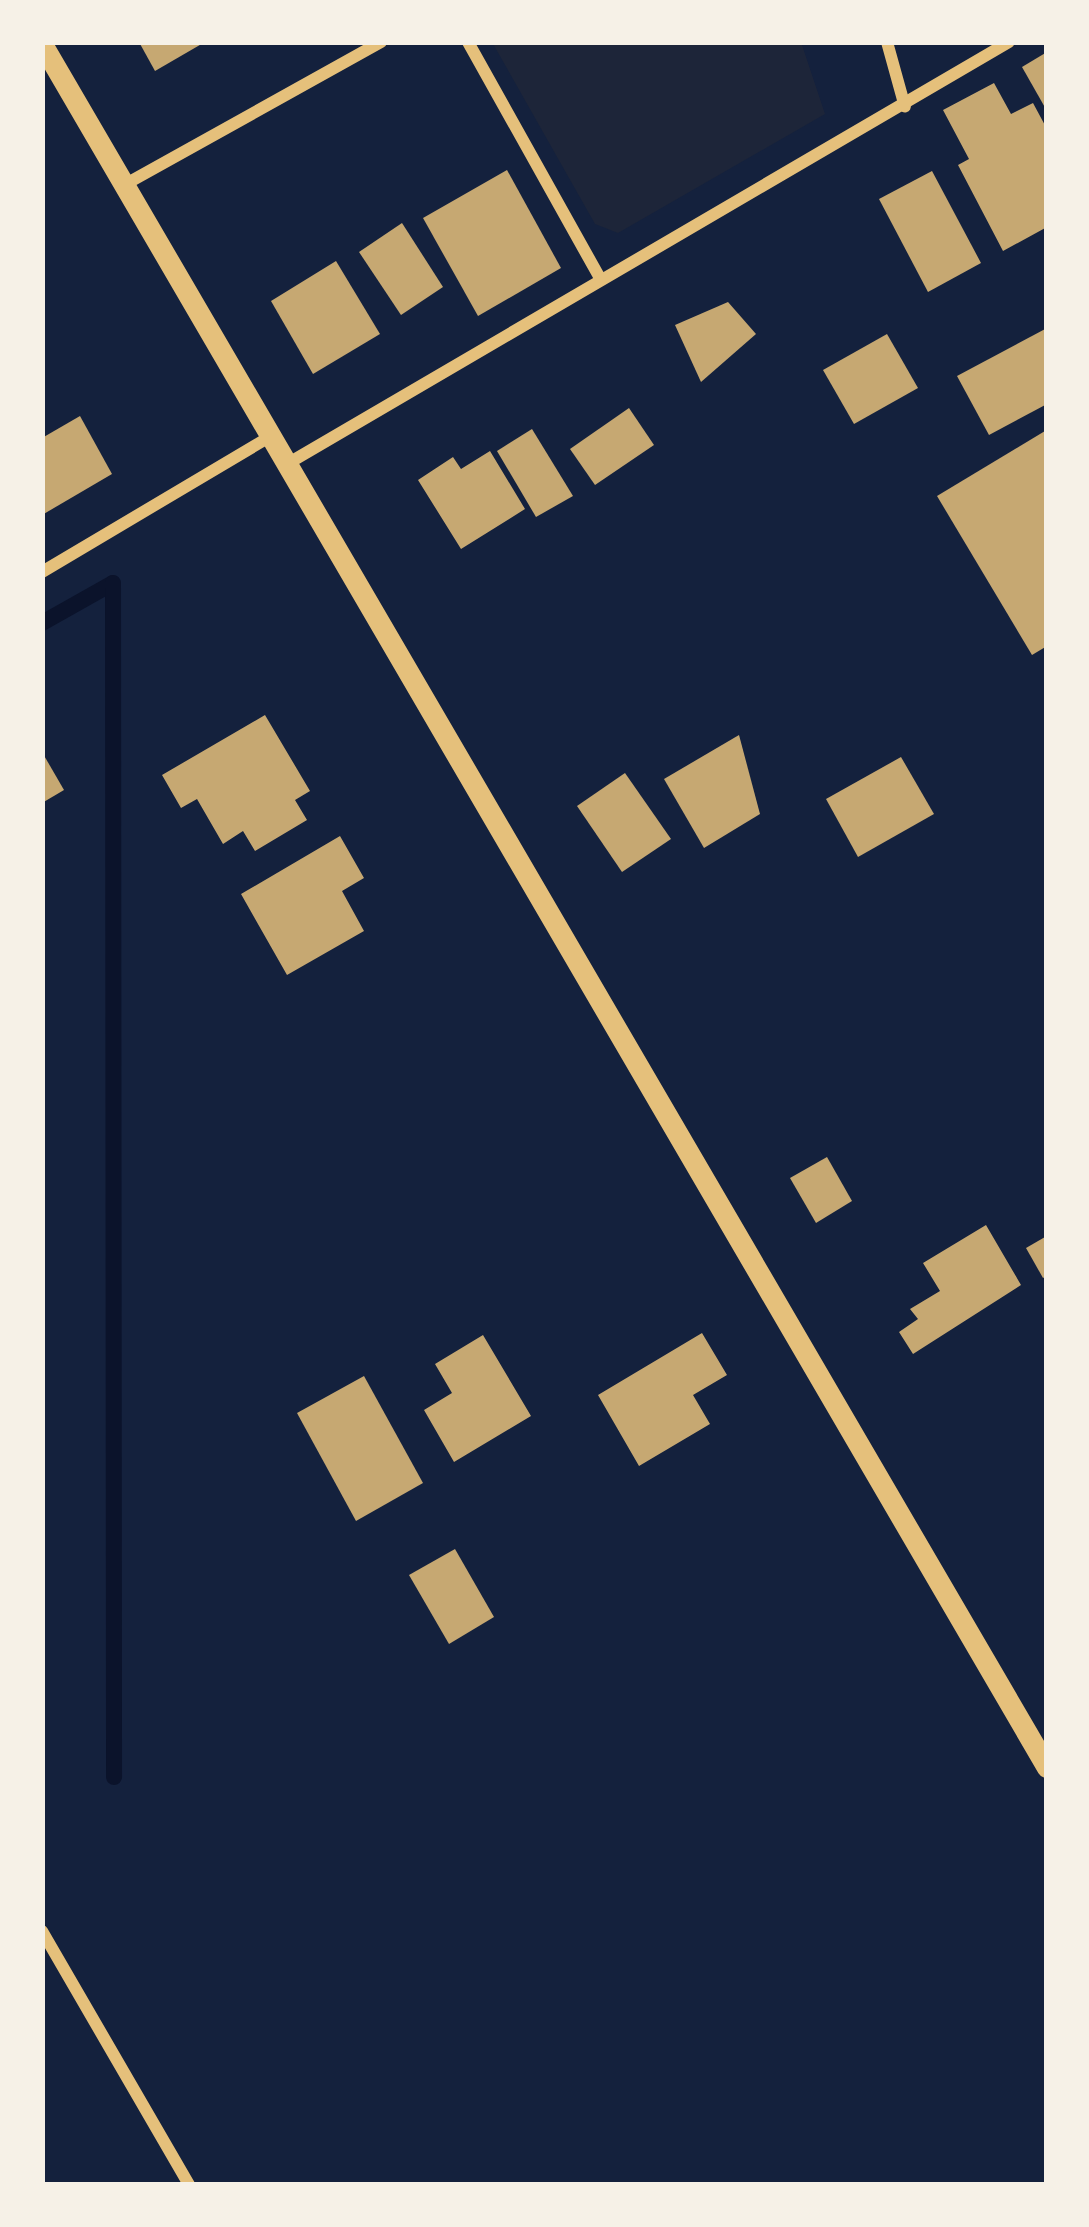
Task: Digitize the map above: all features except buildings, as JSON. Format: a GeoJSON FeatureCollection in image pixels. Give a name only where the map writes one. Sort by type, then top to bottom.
{"type":"FeatureCollection","features":[{"type":"Feature","properties":{"kind":"street"},"geometry":{"type":"LineString","coordinates":[[124,185],[381,42]]}},
{"type":"Feature","properties":{"kind":"street"},"geometry":{"type":"LineString","coordinates":[[468,42],[599,278]]}},
{"type":"Feature","properties":{"kind":"street"},"geometry":{"type":"LineString","coordinates":[[887,42],[905,107]]}},
{"type":"Feature","properties":{"kind":"street"},"geometry":{"type":"LineString","coordinates":[[287,464],[599,278],[905,107],[1009,42]]}},
{"type":"Feature","properties":{"kind":"street"},"geometry":{"type":"LineString","coordinates":[[42,44],[1047,1767]]}},
{"type":"Feature","properties":{"kind":"street"},"geometry":{"type":"LineString","coordinates":[[42,572],[271,436]]}},
{"type":"Feature","properties":{"kind":"street"},"geometry":{"type":"LineString","coordinates":[[42,1931],[189,2185]]}},
{"type":"Feature","properties":{"kind":"shaded area"},"geometry":{"type":"Polygon","coordinates":[[[492,42],[801,42],[825,114],[618,233],[595,224],[492,42]]]}},
{"type":"Feature","properties":{"kind":"waterway"},"geometry":{"type":"LineString","coordinates":[[42,623],[113,583],[114,1777]]}}]}
